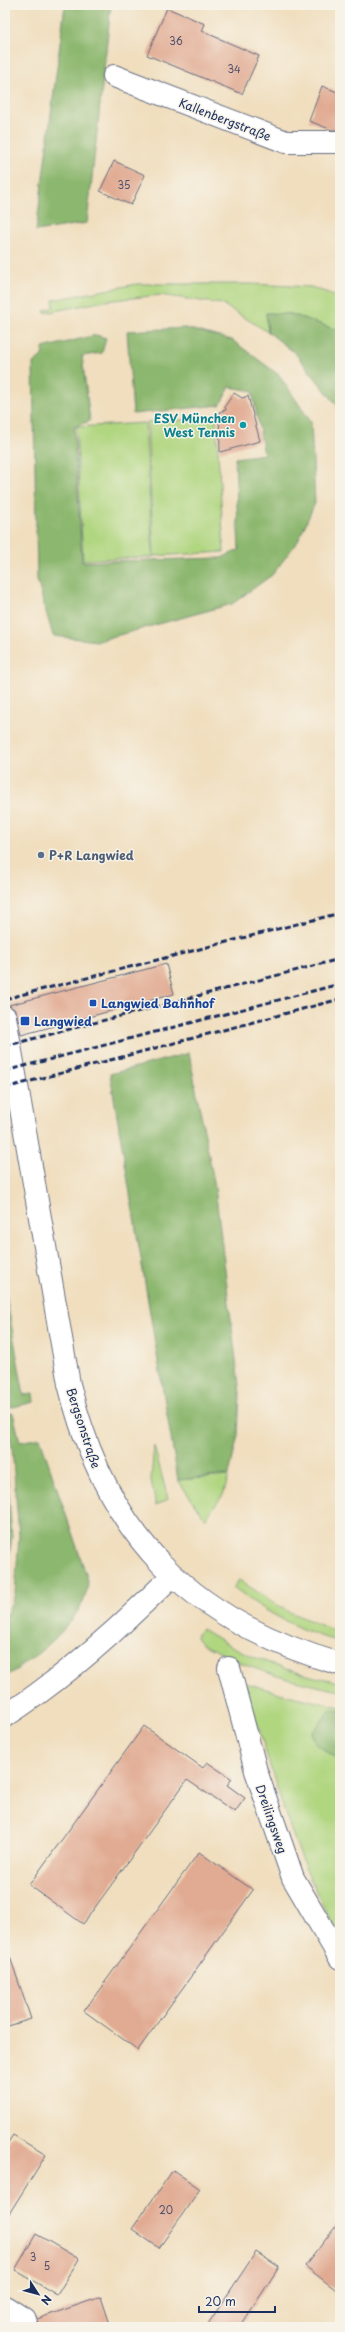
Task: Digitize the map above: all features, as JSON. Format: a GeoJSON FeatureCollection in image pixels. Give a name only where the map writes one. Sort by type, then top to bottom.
{"type":"FeatureCollection","features":[{"type":"Feature","properties":{"kind":"street","name":"Kallenbergstraße"},"geometry":{"type":"LineString","coordinates":[[114,76],[286,142],[340,142]]}},
{"type":"Feature","properties":{"kind":"street","name":"Bergsonstraße"},"geometry":{"type":"LineString","coordinates":[[5,1017],[67,1376],[76,1413],[97,1470],[110,1495],[136,1536],[173,1575],[207,1604],[232,1620],[271,1640],[301,1653],[340,1664]]}},
{"type":"Feature","properties":{"kind":"street"},"geometry":{"type":"LineString","coordinates":[[5,1716],[61,1677],[133,1615],[173,1575]]}},
{"type":"Feature","properties":{"kind":"street","name":"Dreilingsweg"},"geometry":{"type":"LineString","coordinates":[[229,1668],[256,1771],[293,1878],[340,1958]]}},
{"type":"Feature","properties":{"kind":"street"},"geometry":{"type":"LineString","coordinates":[[5,2307],[24,2319],[27,2327]]}},
{"type":"Feature","properties":{"kind":"green space"},"geometry":{"type":"Polygon","coordinates":[[[65,5],[111,5],[87,223],[36,231],[65,5]]]}},
{"type":"Feature","properties":{"kind":"green space"},"geometry":{"type":"Polygon","coordinates":[[[137,284],[250,284],[311,287],[340,297],[340,331],[291,314],[266,313],[268,332],[222,304],[160,295],[105,301],[45,313],[44,311],[54,307],[53,300],[137,284]]]}},
{"type":"Feature","properties":{"kind":"green space"},"geometry":{"type":"Polygon","coordinates":[[[266,313],[291,314],[340,331],[340,409],[295,353],[268,332],[266,313]]]}},
{"type":"Feature","properties":{"kind":"green space"},"geometry":{"type":"Polygon","coordinates":[[[185,328],[232,340],[279,375],[311,422],[315,503],[298,541],[272,575],[232,604],[97,641],[53,636],[37,580],[33,363],[42,356],[43,348],[96,335],[106,338],[102,353],[82,356],[90,421],[74,427],[82,562],[221,558],[239,550],[235,458],[264,454],[252,391],[230,387],[220,405],[133,414],[127,331],[185,328]]]}},
{"type":"Feature","properties":{"kind":"green space"},"geometry":{"type":"Polygon","coordinates":[[[216,418],[224,552],[154,556],[147,422],[216,418]]]}},
{"type":"Feature","properties":{"kind":"green space"},"geometry":{"type":"Polygon","coordinates":[[[145,423],[153,557],[83,560],[76,427],[145,423]]]}},
{"type":"Feature","properties":{"kind":"green space"},"geometry":{"type":"Polygon","coordinates":[[[189,1053],[215,1187],[240,1394],[238,1435],[229,1475],[178,1480],[110,1074],[189,1053]]]}},
{"type":"Feature","properties":{"kind":"green space"},"geometry":{"type":"Polygon","coordinates":[[[5,1290],[24,1395],[33,1394],[34,1402],[5,1409],[5,1290]]]}},
{"type":"Feature","properties":{"kind":"green space"},"geometry":{"type":"Polygon","coordinates":[[[13,1413],[20,1442],[40,1438],[88,1580],[86,1594],[80,1608],[70,1622],[58,1636],[44,1648],[5,1677],[5,1618],[15,1594],[19,1536],[12,1447],[5,1414],[13,1413]]]}},
{"type":"Feature","properties":{"kind":"green space"},"geometry":{"type":"Polygon","coordinates":[[[154,1446],[168,1499],[156,1506],[151,1480],[154,1446]]]}},
{"type":"Feature","properties":{"kind":"green space"},"geometry":{"type":"Polygon","coordinates":[[[5,1472],[7,1472],[12,1537],[5,1584],[5,1472]]]}},
{"type":"Feature","properties":{"kind":"green space"},"geometry":{"type":"Polygon","coordinates":[[[229,1476],[223,1495],[205,1519],[178,1480],[229,1476]]]}},
{"type":"Feature","properties":{"kind":"green space"},"geometry":{"type":"Polygon","coordinates":[[[239,1580],[287,1611],[340,1633],[340,1642],[311,1633],[271,1613],[233,1588],[239,1580]]]}},
{"type":"Feature","properties":{"kind":"green space"},"geometry":{"type":"Polygon","coordinates":[[[202,1629],[236,1648],[268,1663],[302,1674],[340,1682],[340,1691],[307,1684],[276,1675],[230,1658],[198,1641],[196,1636],[202,1629]]]}},
{"type":"Feature","properties":{"kind":"green space"},"geometry":{"type":"Polygon","coordinates":[[[245,1683],[287,1695],[340,1707],[340,1936],[315,1889],[294,1839],[249,1703],[245,1683]]]}},
{"type":"Feature","properties":{"kind":"green space"},"geometry":{"type":"Polygon","coordinates":[[[330,1710],[340,1711],[340,1760],[315,1744],[312,1733],[330,1710]]]}},
{"type":"Feature","properties":{"kind":"building"},"geometry":{"type":"Polygon","coordinates":[[[167,8],[205,24],[202,31],[259,56],[242,94],[147,55],[167,8]]]}},
{"type":"Feature","properties":{"kind":"building"},"geometry":{"type":"Polygon","coordinates":[[[322,86],[340,93],[340,130],[332,130],[309,121],[322,86]]]}},
{"type":"Feature","properties":{"kind":"building"},"geometry":{"type":"Polygon","coordinates":[[[114,161],[145,175],[131,205],[100,191],[114,161]]]}},
{"type":"Feature","properties":{"kind":"building","name":"ESV München West Tennis"},"geometry":{"type":"Polygon","coordinates":[[[234,393],[242,398],[248,396],[260,441],[220,452],[219,412],[226,410],[225,406],[234,393]]]}},
{"type":"Feature","properties":{"kind":"building"},"geometry":{"type":"Polygon","coordinates":[[[166,964],[174,994],[21,1035],[17,1014],[9,1005],[166,964]]]}},
{"type":"Feature","properties":{"kind":"building"},"geometry":{"type":"Polygon","coordinates":[[[144,1726],[203,1768],[207,1762],[232,1779],[227,1785],[245,1798],[235,1812],[187,1780],[83,1924],[29,1885],[144,1726]]]}},
{"type":"Feature","properties":{"kind":"building"},"geometry":{"type":"Polygon","coordinates":[[[199,1852],[253,1890],[138,2050],[84,2011],[199,1852]]]}},
{"type":"Feature","properties":{"kind":"building"},"geometry":{"type":"Polygon","coordinates":[[[5,1954],[9,1954],[31,2019],[5,2027],[5,1954]]]}},
{"type":"Feature","properties":{"kind":"building"},"geometry":{"type":"Polygon","coordinates":[[[13,2135],[46,2155],[5,2220],[5,2147],[13,2135]]]}},
{"type":"Feature","properties":{"kind":"building"},"geometry":{"type":"Polygon","coordinates":[[[173,2170],[200,2189],[159,2248],[132,2229],[173,2170]]]}},
{"type":"Feature","properties":{"kind":"building"},"geometry":{"type":"Polygon","coordinates":[[[340,2221],[340,2293],[305,2266],[340,2221]]]}},
{"type":"Feature","properties":{"kind":"building"},"geometry":{"type":"Polygon","coordinates":[[[36,2234],[79,2259],[57,2295],[15,2270],[36,2234]]]}},
{"type":"Feature","properties":{"kind":"building"},"geometry":{"type":"Polygon","coordinates":[[[256,2252],[279,2267],[240,2327],[206,2327],[256,2252]]]}},
{"type":"Feature","properties":{"kind":"building"},"geometry":{"type":"Polygon","coordinates":[[[101,2297],[111,2327],[39,2327],[37,2319],[101,2297]]]}},
{"type":"Feature","properties":{"kind":"railway"},"geometry":{"type":"LineString","coordinates":[[5,999],[340,913]]}},
{"type":"Feature","properties":{"kind":"railway"},"geometry":{"type":"LineString","coordinates":[[5,1046],[340,959]]}},
{"type":"Feature","properties":{"kind":"railway"},"geometry":{"type":"LineString","coordinates":[[5,1071],[340,984]]}},
{"type":"Feature","properties":{"kind":"railway"},"geometry":{"type":"LineString","coordinates":[[5,1088],[340,999]]}},
{"type":"Feature","properties":{"kind":"place","name":"ESV München West Tennis"},"geometry":{"type":"Point","coordinates":[243,425]}},
{"type":"Feature","properties":{"kind":"place","name":"P+R Langwied"},"geometry":{"type":"Point","coordinates":[41,855]}},
{"type":"Feature","properties":{"kind":"place","name":"Langwied Bahnhof"},"geometry":{"type":"Point","coordinates":[93,1003]}},
{"type":"Feature","properties":{"kind":"place","name":"Langwied"},"geometry":{"type":"Point","coordinates":[25,1021]}}]}
